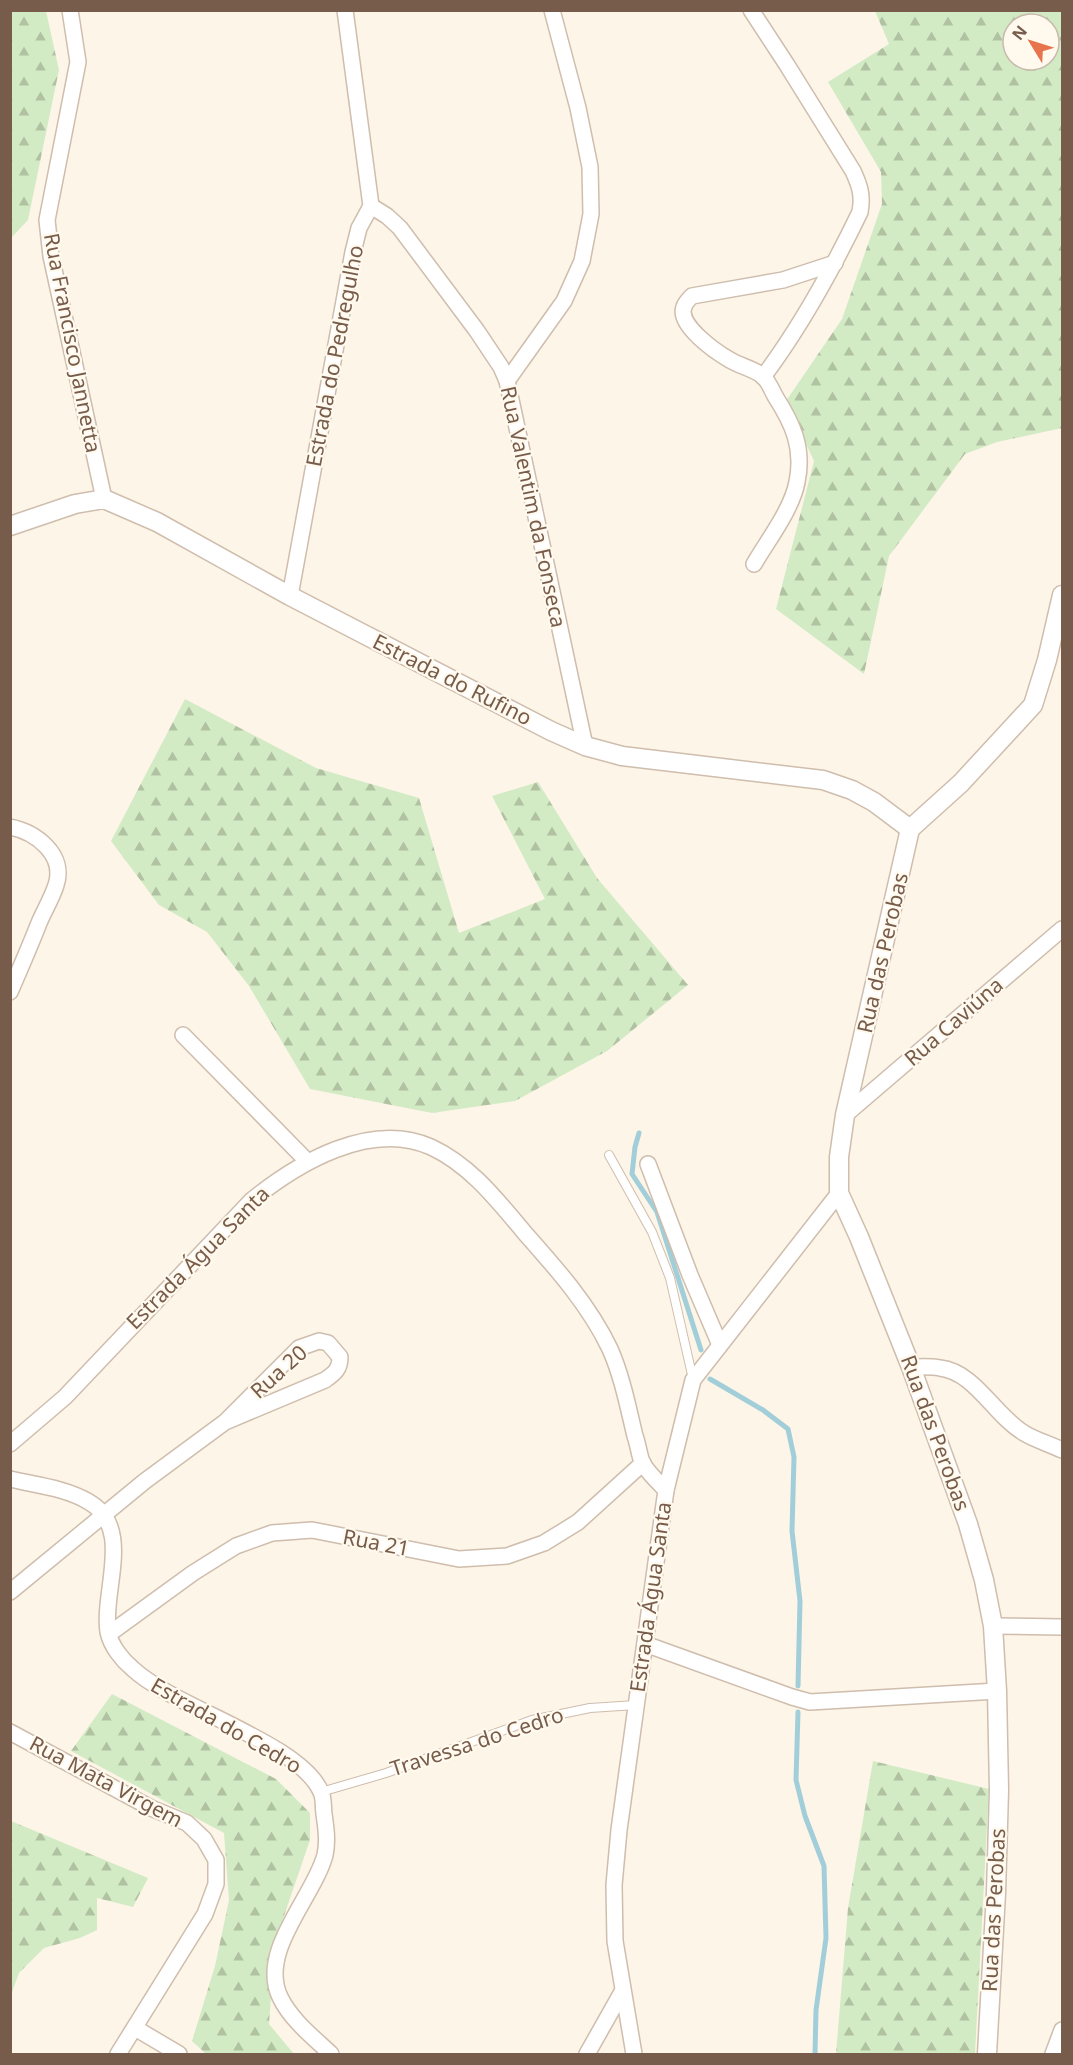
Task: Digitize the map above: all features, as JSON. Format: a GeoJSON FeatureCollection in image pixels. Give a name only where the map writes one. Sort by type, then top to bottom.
{"type":"FeatureCollection","features":[{"type":"Feature","properties":{"kind":"street","name":"Rua Francisco Jannetta"},"geometry":{"type":"LineString","coordinates":[[70,10],[78,62],[47,220],[51,256],[104,499]]}},
{"type":"Feature","properties":{"kind":"street"},"geometry":{"type":"LineString","coordinates":[[345,10],[371,206]]}},
{"type":"Feature","properties":{"kind":"street"},"geometry":{"type":"LineString","coordinates":[[507,381],[564,301],[582,261],[591,214],[588,157],[578,108],[552,10]]}},
{"type":"Feature","properties":{"kind":"street"},"geometry":{"type":"LineString","coordinates":[[751,10],[853,171],[860,186],[862,199],[860,212],[835,263],[790,342],[763,377]]}},
{"type":"Feature","properties":{"kind":"street","name":"Rua Valentim da Fonseca"},"geometry":{"type":"LineString","coordinates":[[371,206],[400,228],[477,331],[501,367],[507,381],[585,746]]}},
{"type":"Feature","properties":{"kind":"street","name":"Estrada do Pedregulho"},"geometry":{"type":"LineString","coordinates":[[290,596],[352,252],[359,228],[371,206]]}},
{"type":"Feature","properties":{"kind":"street"},"geometry":{"type":"LineString","coordinates":[[754,564],[790,504],[797,484],[800,458],[790,420],[763,377],[729,359],[702,340],[690,328],[683,316],[683,308],[692,296],[783,280],[835,263]]}},
{"type":"Feature","properties":{"kind":"street"},"geometry":{"type":"LineString","coordinates":[[10,526],[75,504],[104,499]]}},
{"type":"Feature","properties":{"kind":"street","name":"Estrada do Rufino"},"geometry":{"type":"LineString","coordinates":[[104,499],[157,522],[290,596],[551,731],[585,746],[622,756],[823,780],[852,789],[910,829]]}},
{"type":"Feature","properties":{"kind":"street"},"geometry":{"type":"LineString","coordinates":[[910,829],[961,783],[1033,705],[1047,660],[1062,595]]}},
{"type":"Feature","properties":{"kind":"street"},"geometry":{"type":"LineString","coordinates":[[10,826],[25,830],[37,837],[49,849],[56,863],[57,883],[10,992]]}},
{"type":"Feature","properties":{"kind":"street","name":"Rua das Perobas"},"geometry":{"type":"LineString","coordinates":[[910,829],[845,1115],[839,1157],[839,1193],[911,1367],[968,1524],[984,1580],[993,1626],[999,1790],[987,2055]]}},
{"type":"Feature","properties":{"kind":"street","name":"Rua Caviúna"},"geometry":{"type":"LineString","coordinates":[[845,1115],[1062,929]]}},
{"type":"Feature","properties":{"kind":"street"},"geometry":{"type":"LineString","coordinates":[[183,1035],[307,1161]]}},
{"type":"Feature","properties":{"kind":"street","name":"Estrada Água Santa"},"geometry":{"type":"LineString","coordinates":[[10,1443],[65,1397],[252,1200],[274,1182],[307,1161],[338,1149],[373,1140],[397,1138],[430,1146],[456,1162],[482,1184],[556,1268],[594,1319],[610,1350],[621,1379],[643,1463],[666,1490],[619,1830],[614,1885],[615,1941],[634,2055]]}},
{"type":"Feature","properties":{"kind":"street"},"geometry":{"type":"LineString","coordinates":[[648,1164],[690,1275],[720,1345]]}},
{"type":"Feature","properties":{"kind":"street"},"geometry":{"type":"LineString","coordinates":[[666,1490],[693,1380],[839,1193]]}},
{"type":"Feature","properties":{"kind":"street","name":"Rua 20"},"geometry":{"type":"LineString","coordinates":[[10,1592],[191,1446],[225,1422],[299,1348],[319,1341],[327,1343],[340,1357],[340,1366],[335,1374],[325,1380],[225,1422]]}},
{"type":"Feature","properties":{"kind":"street"},"geometry":{"type":"LineString","coordinates":[[911,1367],[941,1368],[960,1376],[977,1386],[996,1411],[1024,1433],[1062,1450]]}},
{"type":"Feature","properties":{"kind":"street","name":"Rua 21"},"geometry":{"type":"LineString","coordinates":[[109,1634],[227,1551],[272,1533],[312,1530],[459,1559],[507,1556],[544,1543],[578,1522],[643,1463]]}},
{"type":"Feature","properties":{"kind":"street"},"geometry":{"type":"LineString","coordinates":[[10,1479],[79,1497],[105,1514]]}},
{"type":"Feature","properties":{"kind":"street","name":"Estrada do Cedro"},"geometry":{"type":"LineString","coordinates":[[105,1514],[111,1527],[113,1546],[107,1609],[109,1634],[117,1652],[133,1670],[152,1684],[270,1746],[292,1760],[310,1775],[321,1792],[327,1833],[325,1854],[315,1879],[292,1918],[280,1945],[275,1975],[279,1996],[291,2016],[331,2055]]}},
{"type":"Feature","properties":{"kind":"street"},"geometry":{"type":"LineString","coordinates":[[993,1626],[1062,1627]]}},
{"type":"Feature","properties":{"kind":"street"},"geometry":{"type":"LineString","coordinates":[[645,1644],[792,1698],[810,1702],[997,1690]]}},
{"type":"Feature","properties":{"kind":"street","name":"Rua Mata Virgem"},"geometry":{"type":"LineString","coordinates":[[10,1732],[151,1808],[186,1823],[204,1839],[216,1860],[216,1884],[205,1914],[118,2055]]}},
{"type":"Feature","properties":{"kind":"street"},"geometry":{"type":"LineString","coordinates":[[587,2055],[622,1992]]}},
{"type":"Feature","properties":{"kind":"street"},"geometry":{"type":"LineString","coordinates":[[135,2028],[179,2055]]}},
{"type":"Feature","properties":{"kind":"street"},"geometry":{"type":"LineString","coordinates":[[1053,2055],[1062,2030]]}},
{"type":"Feature","properties":{"kind":"lane"},"geometry":{"type":"LineString","coordinates":[[609,1155],[652,1232],[670,1278],[693,1380]]}},
{"type":"Feature","properties":{"kind":"lane","name":"Travessa do Cedro"},"geometry":{"type":"LineString","coordinates":[[321,1792],[386,1773],[532,1720],[590,1708],[636,1705]]}},
{"type":"Feature","properties":{"kind":"green space"},"geometry":{"type":"Polygon","coordinates":[[[11,10],[46,11],[59,70],[28,220],[11,238],[11,10]]]}},
{"type":"Feature","properties":{"kind":"green space"},"geometry":{"type":"Polygon","coordinates":[[[875,11],[1062,11],[1062,428],[997,442],[965,454],[889,556],[864,674],[776,609],[814,461],[786,401],[842,319],[882,204],[881,172],[828,82],[889,44],[875,11]]]}},
{"type":"Feature","properties":{"kind":"green space"},"geometry":{"type":"Polygon","coordinates":[[[185,699],[316,768],[419,798],[459,933],[545,899],[492,796],[538,782],[597,878],[688,985],[607,1051],[515,1101],[432,1113],[310,1089],[249,986],[207,932],[159,905],[111,841],[185,699]]]}},
{"type":"Feature","properties":{"kind":"green space"},"geometry":{"type":"Polygon","coordinates":[[[112,1694],[276,1779],[310,1813],[310,1840],[275,1942],[269,2024],[294,2054],[206,2054],[192,2041],[215,1966],[229,1900],[224,1833],[71,1751],[112,1694]]]}},
{"type":"Feature","properties":{"kind":"green space"},"geometry":{"type":"Polygon","coordinates":[[[873,1761],[989,1789],[975,2054],[836,2054],[848,1908],[873,1761]]]}},
{"type":"Feature","properties":{"kind":"green space"},"geometry":{"type":"Polygon","coordinates":[[[11,1821],[148,1878],[133,1907],[97,1898],[97,1930],[80,1938],[44,1948],[19,1973],[11,1995],[11,1821]]]}},
{"type":"Feature","properties":{"kind":"waterway"},"geometry":{"type":"LineString","coordinates":[[639,1133],[632,1174],[657,1212],[701,1350]]}},
{"type":"Feature","properties":{"kind":"waterway"},"geometry":{"type":"LineString","coordinates":[[710,1379],[763,1410],[788,1429],[794,1457],[792,1531],[800,1601],[798,1686]]}},
{"type":"Feature","properties":{"kind":"waterway"},"geometry":{"type":"LineString","coordinates":[[798,1712],[796,1780],[805,1816],[824,1866],[826,1938],[816,2010],[815,2054]]}}]}
